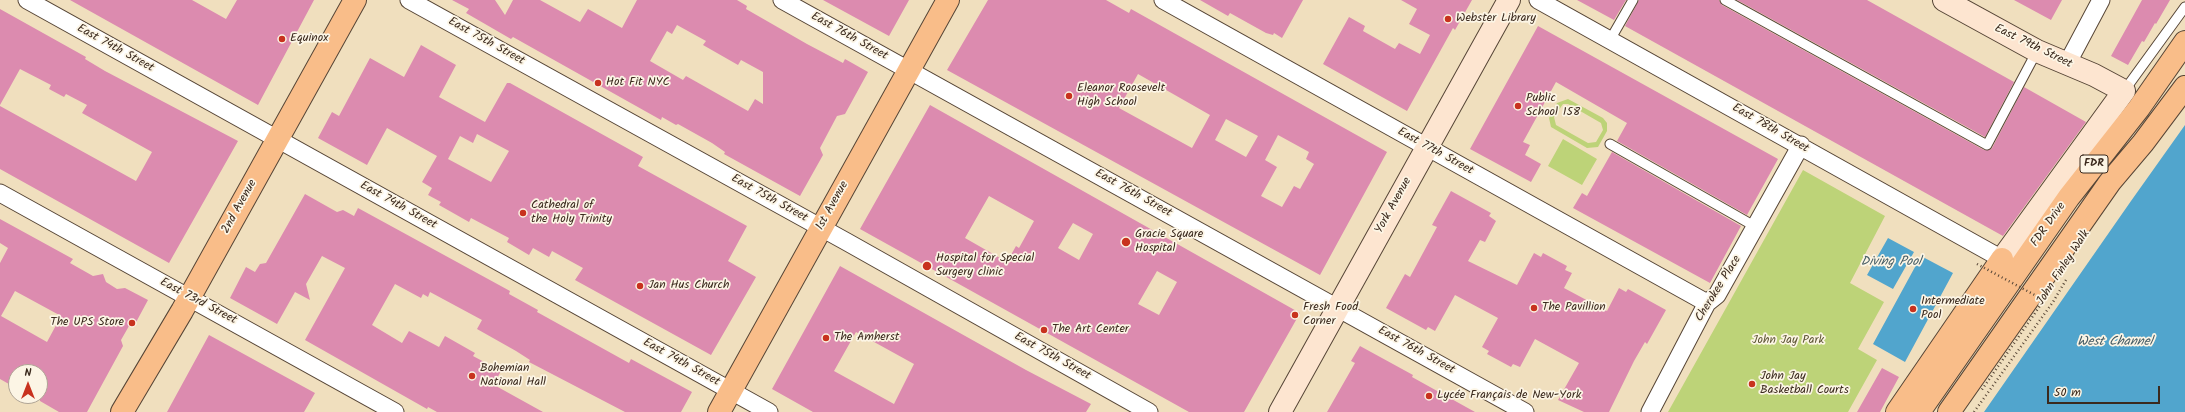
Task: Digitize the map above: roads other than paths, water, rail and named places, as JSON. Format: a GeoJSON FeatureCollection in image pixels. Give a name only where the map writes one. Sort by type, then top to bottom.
{"type":"FeatureCollection","features":[{"type":"Feature","properties":{"kind":"main road","name":"2nd Avenue"},"geometry":{"type":"LineString","coordinates":[[122,412],[190,297],[355,0]]}},
{"type":"Feature","properties":{"kind":"main road","name":"1st Avenue"},"geometry":{"type":"LineString","coordinates":[[719,412],[948,0]]}},
{"type":"Feature","properties":{"kind":"main road","name":"York Avenue"},"geometry":{"type":"LineString","coordinates":[[1280,412],[1509,0]]}},
{"type":"Feature","properties":{"kind":"main road","name":"East 79th Street"},"geometry":{"type":"LineString","coordinates":[[1944,0],[2037,52],[2094,75],[2124,91]]}},
{"type":"Feature","properties":{"kind":"main road","name":"FDR Drive"},"geometry":{"type":"LineString","coordinates":[[1920,412],[2069,197],[2138,108],[2185,42]]}},
{"type":"Feature","properties":{"kind":"main road","name":"FDR Drive"},"geometry":{"type":"LineString","coordinates":[[1949,412],[2097,201],[2185,87]]}},
{"type":"Feature","properties":{"kind":"main road","name":"FDR Drive"},"geometry":{"type":"LineString","coordinates":[[2002,259],[2124,91]]}},
{"type":"Feature","properties":{"kind":"main road"},"geometry":{"type":"LineString","coordinates":[[1897,412],[2002,259]]}},
{"type":"Feature","properties":{"kind":"street","name":"East 74th Street"},"geometry":{"type":"LineString","coordinates":[[27,0],[769,412]]}},
{"type":"Feature","properties":{"kind":"street","name":"East 75th Street"},"geometry":{"type":"LineString","coordinates":[[410,0],[1149,412]]}},
{"type":"Feature","properties":{"kind":"street","name":"East 76th Street"},"geometry":{"type":"LineString","coordinates":[[782,0],[1525,412]]}},
{"type":"Feature","properties":{"kind":"street","name":"East 77th Street"},"geometry":{"type":"LineString","coordinates":[[1163,0],[1707,303]]}},
{"type":"Feature","properties":{"kind":"street","name":"East 78th Street"},"geometry":{"type":"LineString","coordinates":[[1538,0],[1801,145],[2002,259]]}},
{"type":"Feature","properties":{"kind":"street"},"geometry":{"type":"LineString","coordinates":[[2066,64],[2101,0]]}},
{"type":"Feature","properties":{"kind":"street","name":"Cherokee Place"},"geometry":{"type":"LineString","coordinates":[[1650,412],[1707,303],[1718,295],[1801,145]]}},
{"type":"Feature","properties":{"kind":"street","name":"East 73rd Street"},"geometry":{"type":"LineString","coordinates":[[0,193],[395,412]]}},
{"type":"Feature","properties":{"kind":"lane"},"geometry":{"type":"LineString","coordinates":[[1610,40],[1633,0]]}},
{"type":"Feature","properties":{"kind":"lane"},"geometry":{"type":"LineString","coordinates":[[1725,0],[1987,145],[2037,52]]}},
{"type":"Feature","properties":{"kind":"lane","name":"FDR Drive"},"geometry":{"type":"LineString","coordinates":[[2124,91],[2185,7]]}},
{"type":"Feature","properties":{"kind":"lane"},"geometry":{"type":"LineString","coordinates":[[1610,144],[1756,227]]}},
{"type":"Feature","properties":{"kind":"water","name":"West Channel"},"geometry":{"type":"Polygon","coordinates":[[[2185,125],[2185,412],[1984,412],[2131,201],[2185,125]]]}},
{"type":"Feature","properties":{"kind":"water","name":"Diving Pool"},"geometry":{"type":"Polygon","coordinates":[[[1888,238],[1914,252],[1893,289],[1867,275],[1888,238]]]}},
{"type":"Feature","properties":{"kind":"water","name":"Intermediate Pool"},"geometry":{"type":"Polygon","coordinates":[[[1921,256],[1953,273],[1905,362],[1873,344],[1921,256]]]}},
{"type":"Feature","properties":{"kind":"place","name":"Webster Library"},"geometry":{"type":"Point","coordinates":[1448,19]}},
{"type":"Feature","properties":{"kind":"place","name":"Equinox"},"geometry":{"type":"Point","coordinates":[282,39]}},
{"type":"Feature","properties":{"kind":"place","name":"Hot Fit NYC"},"geometry":{"type":"Point","coordinates":[598,83]}},
{"type":"Feature","properties":{"kind":"place","name":"Eleanor Roosevelt High School"},"geometry":{"type":"Point","coordinates":[1069,96]}},
{"type":"Feature","properties":{"kind":"place","name":"Public School 158"},"geometry":{"type":"Point","coordinates":[1518,106]}},
{"type":"Feature","properties":{"kind":"place","name":"Cathedral of the Holy Trinity"},"geometry":{"type":"Point","coordinates":[523,213]}},
{"type":"Feature","properties":{"kind":"place","name":"Gracie Square Hospital"},"geometry":{"type":"Point","coordinates":[1126,242]}},
{"type":"Feature","properties":{"kind":"place","name":"Hospital for Special Surgery clinic"},"geometry":{"type":"Point","coordinates":[927,266]}},
{"type":"Feature","properties":{"kind":"place","name":"Jan Hus Church"},"geometry":{"type":"Point","coordinates":[640,286]}},
{"type":"Feature","properties":{"kind":"place","name":"The Pavillion"},"geometry":{"type":"Point","coordinates":[1534,308]}},
{"type":"Feature","properties":{"kind":"place","name":"Intermediate Pool"},"geometry":{"type":"Point","coordinates":[1913,309]}},
{"type":"Feature","properties":{"kind":"place","name":"Fresh Food Corner"},"geometry":{"type":"Point","coordinates":[1295,315]}},
{"type":"Feature","properties":{"kind":"place","name":"The UPS Store"},"geometry":{"type":"Point","coordinates":[132,323]}},
{"type":"Feature","properties":{"kind":"place","name":"The Art Center"},"geometry":{"type":"Point","coordinates":[1044,330]}},
{"type":"Feature","properties":{"kind":"place","name":"The Amherst"},"geometry":{"type":"Point","coordinates":[826,338]}},
{"type":"Feature","properties":{"kind":"place","name":"Bohemian National Hall"},"geometry":{"type":"Point","coordinates":[472,376]}},
{"type":"Feature","properties":{"kind":"place","name":"John Jay Basketball Courts"},"geometry":{"type":"Point","coordinates":[1752,384]}},
{"type":"Feature","properties":{"kind":"place","name":"Lycée Français de New-York"},"geometry":{"type":"Point","coordinates":[1429,396]}},
{"type":"Feature","properties":{"kind":"park label","name":"John Jay Park"},"geometry":{"type":"Point","coordinates":[1788,341]}}]}
